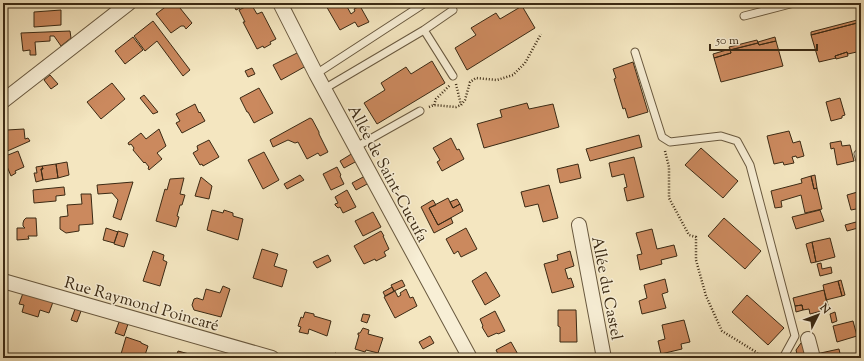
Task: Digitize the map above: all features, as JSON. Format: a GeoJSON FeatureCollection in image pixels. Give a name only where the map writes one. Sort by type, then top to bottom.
{"type":"FeatureCollection","features":[{"type":"Feature","properties":{"kind":"street"},"geometry":{"type":"LineString","coordinates":[[3,101],[129,3]]}},
{"type":"Feature","properties":{"kind":"street","name":"Allée de Saint-Cucufa"},"geometry":{"type":"LineString","coordinates":[[280,3],[324,89],[470,358]]}},
{"type":"Feature","properties":{"kind":"street","name":"Allée du Castel"},"geometry":{"type":"LineString","coordinates":[[579,225],[604,358]]}},
{"type":"Feature","properties":{"kind":"street","name":"Rue Raymond Poincaré"},"geometry":{"type":"LineString","coordinates":[[3,281],[272,358]]}},
{"type":"Feature","properties":{"kind":"street"},"geometry":{"type":"LineString","coordinates":[[808,339],[813,358]]}},
{"type":"Feature","properties":{"kind":"lane"},"geometry":{"type":"LineString","coordinates":[[316,74],[425,3]]}},
{"type":"Feature","properties":{"kind":"lane"},"geometry":{"type":"LineString","coordinates":[[744,16],[794,3]]}},
{"type":"Feature","properties":{"kind":"lane"},"geometry":{"type":"LineString","coordinates":[[324,89],[424,30],[453,10]]}},
{"type":"Feature","properties":{"kind":"lane"},"geometry":{"type":"LineString","coordinates":[[424,30],[454,78]]}},
{"type":"Feature","properties":{"kind":"lane"},"geometry":{"type":"LineString","coordinates":[[635,52],[662,137],[670,142],[722,136],[737,141],[750,165],[795,336],[784,358]]}},
{"type":"Feature","properties":{"kind":"lane"},"geometry":{"type":"LineString","coordinates":[[356,147],[420,111]]}},
{"type":"Feature","properties":{"kind":"lane"},"geometry":{"type":"LineString","coordinates":[[858,154],[861,164]]}},
{"type":"Feature","properties":{"kind":"path"},"geometry":{"type":"LineString","coordinates":[[420,111],[434,105],[456,107],[461,105],[465,100],[470,82],[476,78],[498,80],[513,75],[525,63],[541,34]]}},
{"type":"Feature","properties":{"kind":"path"},"geometry":{"type":"LineString","coordinates":[[454,78],[461,105]]}},
{"type":"Feature","properties":{"kind":"path"},"geometry":{"type":"LineString","coordinates":[[434,105],[436,99],[450,84]]}},
{"type":"Feature","properties":{"kind":"path"},"geometry":{"type":"LineString","coordinates":[[662,137],[669,168],[669,198],[689,235],[696,237],[696,260],[706,296],[722,331],[756,352],[761,358]]}},
{"type":"Feature","properties":{"kind":"building"},"geometry":{"type":"Polygon","coordinates":[[[173,3],[176,3],[192,23],[186,29],[184,26],[181,26],[171,33],[156,14],[173,3]]]}},
{"type":"Feature","properties":{"kind":"building"},"geometry":{"type":"Polygon","coordinates":[[[240,3],[248,4],[236,10],[234,6],[240,3]]]}},
{"type":"Feature","properties":{"kind":"building"},"geometry":{"type":"Polygon","coordinates":[[[345,3],[351,14],[355,11],[354,9],[360,6],[369,22],[358,27],[355,22],[340,30],[325,4],[345,3]]]}},
{"type":"Feature","properties":{"kind":"building"},"geometry":{"type":"Polygon","coordinates":[[[251,4],[257,14],[262,12],[276,39],[264,48],[263,46],[257,49],[243,22],[245,22],[239,10],[251,4]]]}},
{"type":"Feature","properties":{"kind":"building"},"geometry":{"type":"Polygon","coordinates":[[[522,6],[535,28],[467,70],[455,48],[476,35],[471,28],[496,13],[500,19],[522,6]]]}},
{"type":"Feature","properties":{"kind":"building"},"geometry":{"type":"Polygon","coordinates":[[[61,10],[61,25],[34,27],[34,12],[61,10]]]}},
{"type":"Feature","properties":{"kind":"building"},"geometry":{"type":"Polygon","coordinates":[[[861,19],[861,22],[811,35],[811,32],[861,19]]]}},
{"type":"Feature","properties":{"kind":"building"},"geometry":{"type":"Polygon","coordinates":[[[153,21],[190,70],[183,76],[157,41],[145,51],[134,36],[153,21]]]}},
{"type":"Feature","properties":{"kind":"building"},"geometry":{"type":"Polygon","coordinates":[[[861,22],[861,51],[848,54],[847,52],[835,56],[836,58],[819,62],[811,35],[861,22]]]}},
{"type":"Feature","properties":{"kind":"building"},"geometry":{"type":"Polygon","coordinates":[[[70,31],[71,38],[61,46],[54,36],[50,36],[50,41],[35,42],[36,55],[30,55],[30,50],[23,51],[21,33],[70,31]]]}},
{"type":"Feature","properties":{"kind":"building"},"geometry":{"type":"Polygon","coordinates":[[[133,37],[143,50],[125,64],[115,51],[133,37]]]}},
{"type":"Feature","properties":{"kind":"building"},"geometry":{"type":"Polygon","coordinates":[[[775,37],[776,41],[759,45],[758,42],[775,37]]]}},
{"type":"Feature","properties":{"kind":"building"},"geometry":{"type":"Polygon","coordinates":[[[757,40],[758,43],[730,50],[729,47],[757,40]]]}},
{"type":"Feature","properties":{"kind":"building"},"geometry":{"type":"Polygon","coordinates":[[[776,41],[783,66],[721,82],[714,58],[731,53],[730,50],[758,43],[759,45],[776,41]]]}},
{"type":"Feature","properties":{"kind":"building"},"geometry":{"type":"Polygon","coordinates":[[[730,49],[731,53],[714,58],[713,54],[730,49]]]}},
{"type":"Feature","properties":{"kind":"building"},"geometry":{"type":"Polygon","coordinates":[[[299,52],[306,66],[281,80],[273,65],[299,52]]]}},
{"type":"Feature","properties":{"kind":"building"},"geometry":{"type":"Polygon","coordinates":[[[847,52],[848,56],[836,59],[835,56],[847,52]]]}},
{"type":"Feature","properties":{"kind":"building"},"geometry":{"type":"Polygon","coordinates":[[[432,61],[445,83],[377,124],[364,103],[385,90],[381,83],[406,67],[411,74],[432,61]]]}},
{"type":"Feature","properties":{"kind":"building"},"geometry":{"type":"Polygon","coordinates":[[[633,62],[648,112],[628,118],[625,108],[623,109],[614,79],[616,78],[613,69],[633,62]]]}},
{"type":"Feature","properties":{"kind":"building"},"geometry":{"type":"Polygon","coordinates":[[[252,68],[255,74],[248,77],[245,71],[252,68]]]}},
{"type":"Feature","properties":{"kind":"building"},"geometry":{"type":"Polygon","coordinates":[[[50,75],[58,84],[51,89],[44,80],[50,75]]]}},
{"type":"Feature","properties":{"kind":"building"},"geometry":{"type":"Polygon","coordinates":[[[112,83],[125,99],[101,119],[87,102],[112,83]]]}},
{"type":"Feature","properties":{"kind":"building"},"geometry":{"type":"Polygon","coordinates":[[[259,88],[273,113],[254,123],[240,98],[259,88]]]}},
{"type":"Feature","properties":{"kind":"building"},"geometry":{"type":"Polygon","coordinates":[[[144,95],[158,112],[153,114],[140,98],[144,95]]]}},
{"type":"Feature","properties":{"kind":"building"},"geometry":{"type":"Polygon","coordinates":[[[840,98],[845,115],[842,116],[842,118],[831,121],[826,102],[840,98]]]}},
{"type":"Feature","properties":{"kind":"building"},"geometry":{"type":"Polygon","coordinates":[[[527,103],[529,109],[553,104],[559,127],[484,148],[477,124],[502,117],[500,110],[527,103]]]}},
{"type":"Feature","properties":{"kind":"building"},"geometry":{"type":"Polygon","coordinates":[[[195,104],[205,121],[182,133],[176,123],[180,121],[176,114],[195,104]]]}},
{"type":"Feature","properties":{"kind":"building"},"geometry":{"type":"Polygon","coordinates":[[[310,118],[319,132],[328,152],[320,156],[318,153],[307,159],[298,142],[295,143],[288,140],[273,147],[270,140],[310,118]]]}},
{"type":"Feature","properties":{"kind":"building"},"geometry":{"type":"Polygon","coordinates":[[[3,127],[6,127],[7,130],[24,129],[25,139],[28,138],[30,141],[3,153],[3,127]]]}},
{"type":"Feature","properties":{"kind":"building"},"geometry":{"type":"Polygon","coordinates":[[[159,129],[166,146],[157,153],[162,159],[149,170],[149,167],[133,150],[134,148],[131,144],[129,145],[128,143],[141,133],[146,139],[159,129]]]}},
{"type":"Feature","properties":{"kind":"building"},"geometry":{"type":"Polygon","coordinates":[[[789,131],[793,143],[800,141],[804,156],[797,158],[796,156],[792,157],[794,163],[784,165],[783,162],[774,164],[767,136],[789,131]]]}},
{"type":"Feature","properties":{"kind":"building"},"geometry":{"type":"Polygon","coordinates":[[[639,135],[642,147],[590,161],[586,149],[639,135]]]}},
{"type":"Feature","properties":{"kind":"building"},"geometry":{"type":"Polygon","coordinates":[[[451,138],[457,150],[459,149],[464,159],[442,171],[437,162],[440,160],[433,148],[451,138]]]}},
{"type":"Feature","properties":{"kind":"building"},"geometry":{"type":"Polygon","coordinates":[[[209,140],[219,157],[203,166],[202,164],[200,165],[193,153],[198,150],[197,146],[209,140]]]}},
{"type":"Feature","properties":{"kind":"building"},"geometry":{"type":"Polygon","coordinates":[[[841,141],[842,146],[850,145],[854,161],[837,165],[834,148],[831,149],[830,143],[841,141]]]}},
{"type":"Feature","properties":{"kind":"building"},"geometry":{"type":"Polygon","coordinates":[[[701,148],[738,181],[723,198],[685,165],[701,148]]]}},
{"type":"Feature","properties":{"kind":"building"},"geometry":{"type":"Polygon","coordinates":[[[18,151],[24,167],[15,171],[16,173],[11,176],[3,157],[18,151]]]}},
{"type":"Feature","properties":{"kind":"building"},"geometry":{"type":"Polygon","coordinates":[[[264,152],[279,180],[263,189],[248,160],[264,152]]]}},
{"type":"Feature","properties":{"kind":"building"},"geometry":{"type":"Polygon","coordinates":[[[353,153],[357,161],[344,168],[340,161],[353,153]]]}},
{"type":"Feature","properties":{"kind":"building"},"geometry":{"type":"Polygon","coordinates":[[[634,157],[644,197],[627,201],[624,188],[627,187],[624,174],[612,177],[609,163],[634,157]]]}},
{"type":"Feature","properties":{"kind":"building"},"geometry":{"type":"Polygon","coordinates":[[[67,162],[69,175],[58,178],[56,164],[67,162]]]}},
{"type":"Feature","properties":{"kind":"building"},"geometry":{"type":"Polygon","coordinates":[[[56,164],[58,178],[43,180],[41,169],[43,169],[42,166],[56,164]]]}},
{"type":"Feature","properties":{"kind":"building"},"geometry":{"type":"Polygon","coordinates":[[[578,164],[581,178],[560,183],[557,169],[578,164]]]}},
{"type":"Feature","properties":{"kind":"building"},"geometry":{"type":"Polygon","coordinates":[[[42,166],[43,169],[41,169],[43,180],[36,182],[34,173],[37,173],[36,167],[42,166]]]}},
{"type":"Feature","properties":{"kind":"building"},"geometry":{"type":"Polygon","coordinates":[[[337,167],[344,184],[331,190],[323,174],[337,167]]]}},
{"type":"Feature","properties":{"kind":"building"},"geometry":{"type":"Polygon","coordinates":[[[300,175],[304,180],[287,189],[284,184],[300,175]]]}},
{"type":"Feature","properties":{"kind":"building"},"geometry":{"type":"Polygon","coordinates":[[[815,175],[817,188],[814,189],[811,176],[815,175]]]}},
{"type":"Feature","properties":{"kind":"building"},"geometry":{"type":"Polygon","coordinates":[[[365,176],[369,183],[356,190],[352,183],[365,176]]]}},
{"type":"Feature","properties":{"kind":"building"},"geometry":{"type":"Polygon","coordinates":[[[811,176],[814,189],[817,188],[822,209],[805,213],[801,195],[781,201],[782,207],[775,208],[771,191],[802,183],[801,179],[811,176]]]}},
{"type":"Feature","properties":{"kind":"building"},"geometry":{"type":"Polygon","coordinates":[[[201,177],[212,186],[209,199],[195,196],[201,177]]]}},
{"type":"Feature","properties":{"kind":"building"},"geometry":{"type":"Polygon","coordinates":[[[184,178],[180,194],[185,195],[182,205],[180,205],[176,227],[156,221],[165,189],[167,190],[170,179],[184,178]]]}},
{"type":"Feature","properties":{"kind":"building"},"geometry":{"type":"Polygon","coordinates":[[[133,182],[121,220],[113,217],[118,200],[112,193],[98,194],[97,185],[133,182]]]}},
{"type":"Feature","properties":{"kind":"building"},"geometry":{"type":"Polygon","coordinates":[[[549,185],[558,218],[543,222],[538,204],[525,207],[521,192],[549,185]]]}},
{"type":"Feature","properties":{"kind":"building"},"geometry":{"type":"Polygon","coordinates":[[[64,187],[65,195],[56,196],[56,201],[34,203],[33,190],[64,187]]]}},
{"type":"Feature","properties":{"kind":"building"},"geometry":{"type":"Polygon","coordinates":[[[347,190],[356,207],[343,213],[340,207],[338,208],[335,205],[338,203],[335,197],[347,190]]]}},
{"type":"Feature","properties":{"kind":"building"},"geometry":{"type":"Polygon","coordinates":[[[861,191],[861,208],[851,210],[847,195],[861,191]]]}},
{"type":"Feature","properties":{"kind":"building"},"geometry":{"type":"Polygon","coordinates":[[[81,194],[91,194],[93,224],[79,225],[79,231],[66,233],[60,229],[60,217],[68,216],[67,205],[82,204],[81,194]]]}},
{"type":"Feature","properties":{"kind":"building"},"geometry":{"type":"Polygon","coordinates":[[[448,198],[453,208],[460,204],[463,211],[438,225],[429,208],[448,198]]]}},
{"type":"Feature","properties":{"kind":"building"},"geometry":{"type":"Polygon","coordinates":[[[457,199],[460,204],[453,208],[450,202],[457,199]]]}},
{"type":"Feature","properties":{"kind":"building"},"geometry":{"type":"Polygon","coordinates":[[[433,200],[436,205],[429,208],[438,225],[451,218],[453,223],[434,233],[421,207],[433,200]]]}},
{"type":"Feature","properties":{"kind":"building"},"geometry":{"type":"Polygon","coordinates":[[[212,210],[223,213],[224,210],[233,213],[233,216],[243,219],[238,240],[207,230],[212,210]]]}},
{"type":"Feature","properties":{"kind":"building"},"geometry":{"type":"Polygon","coordinates":[[[820,210],[824,221],[796,229],[792,217],[820,210]]]}},
{"type":"Feature","properties":{"kind":"building"},"geometry":{"type":"Polygon","coordinates":[[[373,212],[381,227],[363,236],[355,221],[373,212]]]}},
{"type":"Feature","properties":{"kind":"building"},"geometry":{"type":"Polygon","coordinates":[[[26,218],[36,218],[37,236],[28,236],[29,239],[17,240],[17,228],[25,228],[23,223],[26,218]]]}},
{"type":"Feature","properties":{"kind":"building"},"geometry":{"type":"Polygon","coordinates":[[[724,218],[761,251],[745,269],[708,236],[724,218]]]}},
{"type":"Feature","properties":{"kind":"building"},"geometry":{"type":"Polygon","coordinates":[[[856,222],[858,228],[847,231],[845,225],[856,222]]]}},
{"type":"Feature","properties":{"kind":"building"},"geometry":{"type":"Polygon","coordinates":[[[106,228],[118,232],[114,243],[103,240],[106,228]]]}},
{"type":"Feature","properties":{"kind":"building"},"geometry":{"type":"Polygon","coordinates":[[[466,228],[477,249],[461,257],[458,251],[454,254],[446,239],[466,228]]]}},
{"type":"Feature","properties":{"kind":"building"},"geometry":{"type":"Polygon","coordinates":[[[652,229],[657,249],[674,245],[677,256],[661,260],[662,264],[640,270],[637,255],[642,254],[636,233],[652,229]]]}},
{"type":"Feature","properties":{"kind":"building"},"geometry":{"type":"Polygon","coordinates":[[[118,231],[128,234],[124,247],[114,244],[118,231]]]}},
{"type":"Feature","properties":{"kind":"building"},"geometry":{"type":"Polygon","coordinates":[[[381,231],[389,249],[384,252],[386,256],[376,261],[375,259],[364,264],[354,246],[381,231]]]}},
{"type":"Feature","properties":{"kind":"building"},"geometry":{"type":"Polygon","coordinates":[[[830,238],[835,257],[816,262],[812,242],[830,238]]]}},
{"type":"Feature","properties":{"kind":"building"},"geometry":{"type":"Polygon","coordinates":[[[812,242],[816,262],[811,263],[806,244],[812,242]]]}},
{"type":"Feature","properties":{"kind":"building"},"geometry":{"type":"Polygon","coordinates":[[[262,249],[278,254],[274,266],[287,270],[282,287],[253,278],[262,249]]]}},
{"type":"Feature","properties":{"kind":"building"},"geometry":{"type":"Polygon","coordinates":[[[153,251],[164,255],[163,260],[167,262],[160,286],[143,281],[153,251]]]}},
{"type":"Feature","properties":{"kind":"building"},"geometry":{"type":"Polygon","coordinates":[[[570,251],[574,266],[565,269],[568,279],[571,278],[574,287],[552,293],[544,264],[558,260],[557,255],[570,251]]]}},
{"type":"Feature","properties":{"kind":"building"},"geometry":{"type":"Polygon","coordinates":[[[328,255],[331,261],[317,268],[313,262],[328,255]]]}},
{"type":"Feature","properties":{"kind":"building"},"geometry":{"type":"Polygon","coordinates":[[[821,263],[822,269],[831,267],[832,273],[820,276],[817,264],[821,263]]]}},
{"type":"Feature","properties":{"kind":"building"},"geometry":{"type":"Polygon","coordinates":[[[486,272],[500,296],[485,305],[472,281],[486,272]]]}},
{"type":"Feature","properties":{"kind":"building"},"geometry":{"type":"Polygon","coordinates":[[[665,279],[668,292],[662,294],[666,308],[642,314],[639,301],[647,298],[644,285],[665,279]]]}},
{"type":"Feature","properties":{"kind":"building"},"geometry":{"type":"Polygon","coordinates":[[[402,280],[405,286],[394,291],[391,285],[402,280]]]}},
{"type":"Feature","properties":{"kind":"building"},"geometry":{"type":"Polygon","coordinates":[[[841,280],[845,295],[842,296],[838,281],[841,280]]]}},
{"type":"Feature","properties":{"kind":"building"},"geometry":{"type":"Polygon","coordinates":[[[838,281],[842,296],[826,300],[823,285],[838,281]]]}},
{"type":"Feature","properties":{"kind":"building"},"geometry":{"type":"Polygon","coordinates":[[[223,286],[230,289],[221,317],[194,310],[192,305],[194,299],[197,298],[203,300],[206,289],[220,293],[223,286]]]}},
{"type":"Feature","properties":{"kind":"building"},"geometry":{"type":"Polygon","coordinates":[[[392,287],[394,291],[385,296],[383,292],[392,287]]]}},
{"type":"Feature","properties":{"kind":"building"},"geometry":{"type":"Polygon","coordinates":[[[406,289],[410,298],[413,297],[417,306],[395,318],[384,297],[395,291],[398,297],[401,295],[400,293],[406,289]]]}},
{"type":"Feature","properties":{"kind":"building"},"geometry":{"type":"Polygon","coordinates":[[[824,290],[829,309],[810,314],[809,309],[803,310],[802,305],[795,306],[793,298],[824,290]]]}},
{"type":"Feature","properties":{"kind":"building"},"geometry":{"type":"Polygon","coordinates":[[[23,293],[53,302],[49,313],[40,310],[38,317],[22,312],[24,305],[19,304],[23,293]]]}},
{"type":"Feature","properties":{"kind":"building"},"geometry":{"type":"Polygon","coordinates":[[[747,295],[784,328],[768,345],[732,312],[747,295]]]}},
{"type":"Feature","properties":{"kind":"building"},"geometry":{"type":"Polygon","coordinates":[[[802,305],[803,310],[796,312],[795,306],[802,305]]]}},
{"type":"Feature","properties":{"kind":"building"},"geometry":{"type":"Polygon","coordinates":[[[75,309],[81,311],[77,322],[71,320],[75,309]]]}},
{"type":"Feature","properties":{"kind":"building"},"geometry":{"type":"Polygon","coordinates":[[[558,310],[576,310],[577,342],[560,342],[558,310]]]}},
{"type":"Feature","properties":{"kind":"building"},"geometry":{"type":"Polygon","coordinates":[[[495,311],[505,331],[488,337],[482,327],[483,326],[480,319],[495,311]]]}},
{"type":"Feature","properties":{"kind":"building"},"geometry":{"type":"Polygon","coordinates":[[[305,312],[331,321],[327,336],[309,329],[308,334],[299,332],[301,327],[298,326],[301,317],[303,318],[305,312]]]}},
{"type":"Feature","properties":{"kind":"building"},"geometry":{"type":"Polygon","coordinates":[[[835,312],[837,321],[832,323],[830,314],[835,312]]]}},
{"type":"Feature","properties":{"kind":"building"},"geometry":{"type":"Polygon","coordinates":[[[363,314],[370,315],[367,323],[361,321],[363,314]]]}},
{"type":"Feature","properties":{"kind":"building"},"geometry":{"type":"Polygon","coordinates":[[[684,320],[690,342],[681,344],[682,349],[661,354],[658,341],[665,339],[662,325],[684,320]]]}},
{"type":"Feature","properties":{"kind":"building"},"geometry":{"type":"Polygon","coordinates":[[[853,321],[857,336],[837,342],[833,326],[853,321]]]}},
{"type":"Feature","properties":{"kind":"building"},"geometry":{"type":"Polygon","coordinates":[[[119,322],[128,324],[124,336],[115,333],[119,322]]]}},
{"type":"Feature","properties":{"kind":"building"},"geometry":{"type":"Polygon","coordinates":[[[363,328],[369,330],[368,334],[383,338],[378,353],[366,350],[365,352],[355,349],[359,335],[358,333],[360,333],[363,328]]]}},
{"type":"Feature","properties":{"kind":"building"},"geometry":{"type":"Polygon","coordinates":[[[430,336],[434,343],[423,349],[419,342],[430,336]]]}},
{"type":"Feature","properties":{"kind":"building"},"geometry":{"type":"Polygon","coordinates":[[[126,337],[148,346],[144,358],[132,358],[121,354],[126,337]]]}},
{"type":"Feature","properties":{"kind":"building"},"geometry":{"type":"Polygon","coordinates":[[[511,342],[520,358],[500,358],[496,350],[511,342]]]}},
{"type":"Feature","properties":{"kind":"building"},"geometry":{"type":"Polygon","coordinates":[[[804,342],[808,358],[798,358],[796,350],[801,343],[804,342]]]}},
{"type":"Feature","properties":{"kind":"building"},"geometry":{"type":"Polygon","coordinates":[[[839,349],[841,358],[817,358],[816,354],[839,349]]]}},
{"type":"Feature","properties":{"kind":"building"},"geometry":{"type":"Polygon","coordinates":[[[178,351],[204,358],[176,358],[178,351]]]}},
{"type":"Feature","properties":{"kind":"building"},"geometry":{"type":"Polygon","coordinates":[[[335,353],[347,357],[347,358],[334,358],[335,353]]]}}]}
